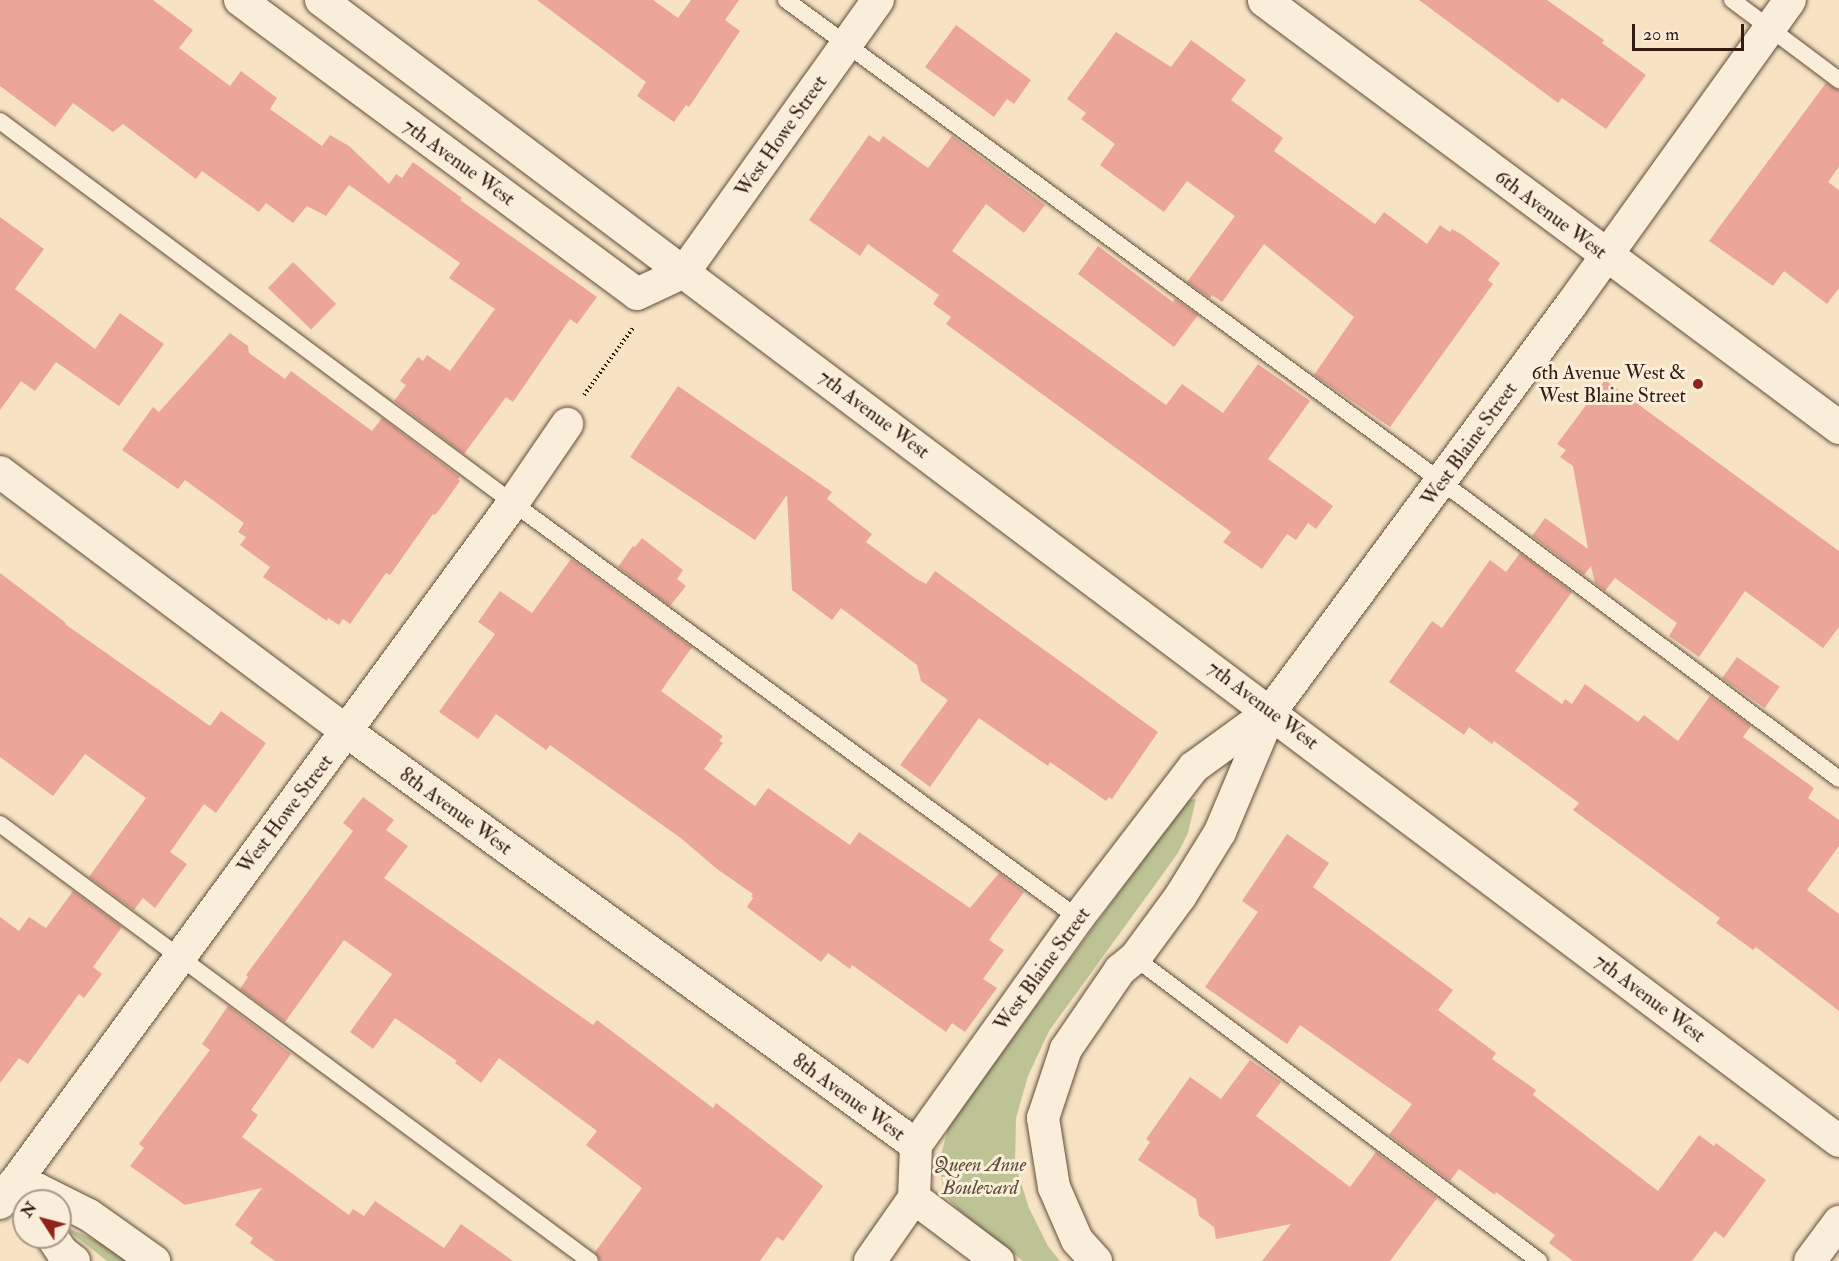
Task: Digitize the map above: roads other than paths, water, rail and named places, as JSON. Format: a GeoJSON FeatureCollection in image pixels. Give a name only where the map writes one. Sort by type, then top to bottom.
{"type":"FeatureCollection","features":[{"type":"Feature","properties":{"kind":"street","name":"7th Avenue West"},"geometry":{"type":"LineString","coordinates":[[240,0],[637,294],[684,272]]}},
{"type":"Feature","properties":{"kind":"street","name":"7th Avenue West"},"geometry":{"type":"LineString","coordinates":[[321,0],[1271,711],[1839,1141]]}},
{"type":"Feature","properties":{"kind":"street","name":"West Howe Street"},"geometry":{"type":"LineString","coordinates":[[684,272],[878,0]]}},
{"type":"Feature","properties":{"kind":"street","name":"6th Avenue West"},"geometry":{"type":"LineString","coordinates":[[1264,0],[1839,427]]}},
{"type":"Feature","properties":{"kind":"street","name":"West Blaine Street"},"geometry":{"type":"LineString","coordinates":[[1096,1261],[1077,1240],[1054,1187],[1043,1118],[1066,1049],[1120,970],[1135,958],[1180,897],[1220,832],[1271,711],[1442,481],[1790,0]]}},
{"type":"Feature","properties":{"kind":"street","name":"West Howe Street"},"geometry":{"type":"LineString","coordinates":[[10,1190],[513,503],[574,412]]}},
{"type":"Feature","properties":{"kind":"street","name":"8th Avenue West"},"geometry":{"type":"LineString","coordinates":[[0,472],[346,731],[916,1145]]}},
{"type":"Feature","properties":{"kind":"street","name":"West Blaine Street"},"geometry":{"type":"LineString","coordinates":[[916,1145],[1078,918],[1194,767],[1271,711]]}},
{"type":"Feature","properties":{"kind":"street"},"geometry":{"type":"LineString","coordinates":[[870,1261],[914,1198],[916,1145]]}},
{"type":"Feature","properties":{"kind":"street"},"geometry":{"type":"LineString","coordinates":[[10,1190],[37,1189],[89,1215],[154,1261]]}},
{"type":"Feature","properties":{"kind":"street"},"geometry":{"type":"LineString","coordinates":[[914,1198],[998,1261]]}},
{"type":"Feature","properties":{"kind":"street"},"geometry":{"type":"LineString","coordinates":[[1810,1261],[1839,1222]]}},
{"type":"Feature","properties":{"kind":"street"},"geometry":{"type":"LineString","coordinates":[[60,1249],[74,1261]]}},
{"type":"Feature","properties":{"kind":"lane"},"geometry":{"type":"LineString","coordinates":[[786,0],[844,45],[1442,481],[1839,779]]}},
{"type":"Feature","properties":{"kind":"lane"},"geometry":{"type":"LineString","coordinates":[[1732,0],[1839,80]]}},
{"type":"Feature","properties":{"kind":"lane"},"geometry":{"type":"LineString","coordinates":[[0,121],[513,503],[1078,918]]}},
{"type":"Feature","properties":{"kind":"lane"},"geometry":{"type":"LineString","coordinates":[[0,824],[590,1261]]}},
{"type":"Feature","properties":{"kind":"lane"},"geometry":{"type":"LineString","coordinates":[[1135,958],[1539,1261]]}},
{"type":"Feature","properties":{"kind":"place","name":"6th Avenue West & West Blaine Street"},"geometry":{"type":"Point","coordinates":[1698,384]}},
{"type":"Feature","properties":{"kind":"park label","name":"Queen Anne Boulevard"},"geometry":{"type":"Point","coordinates":[980,1176]}}]}
